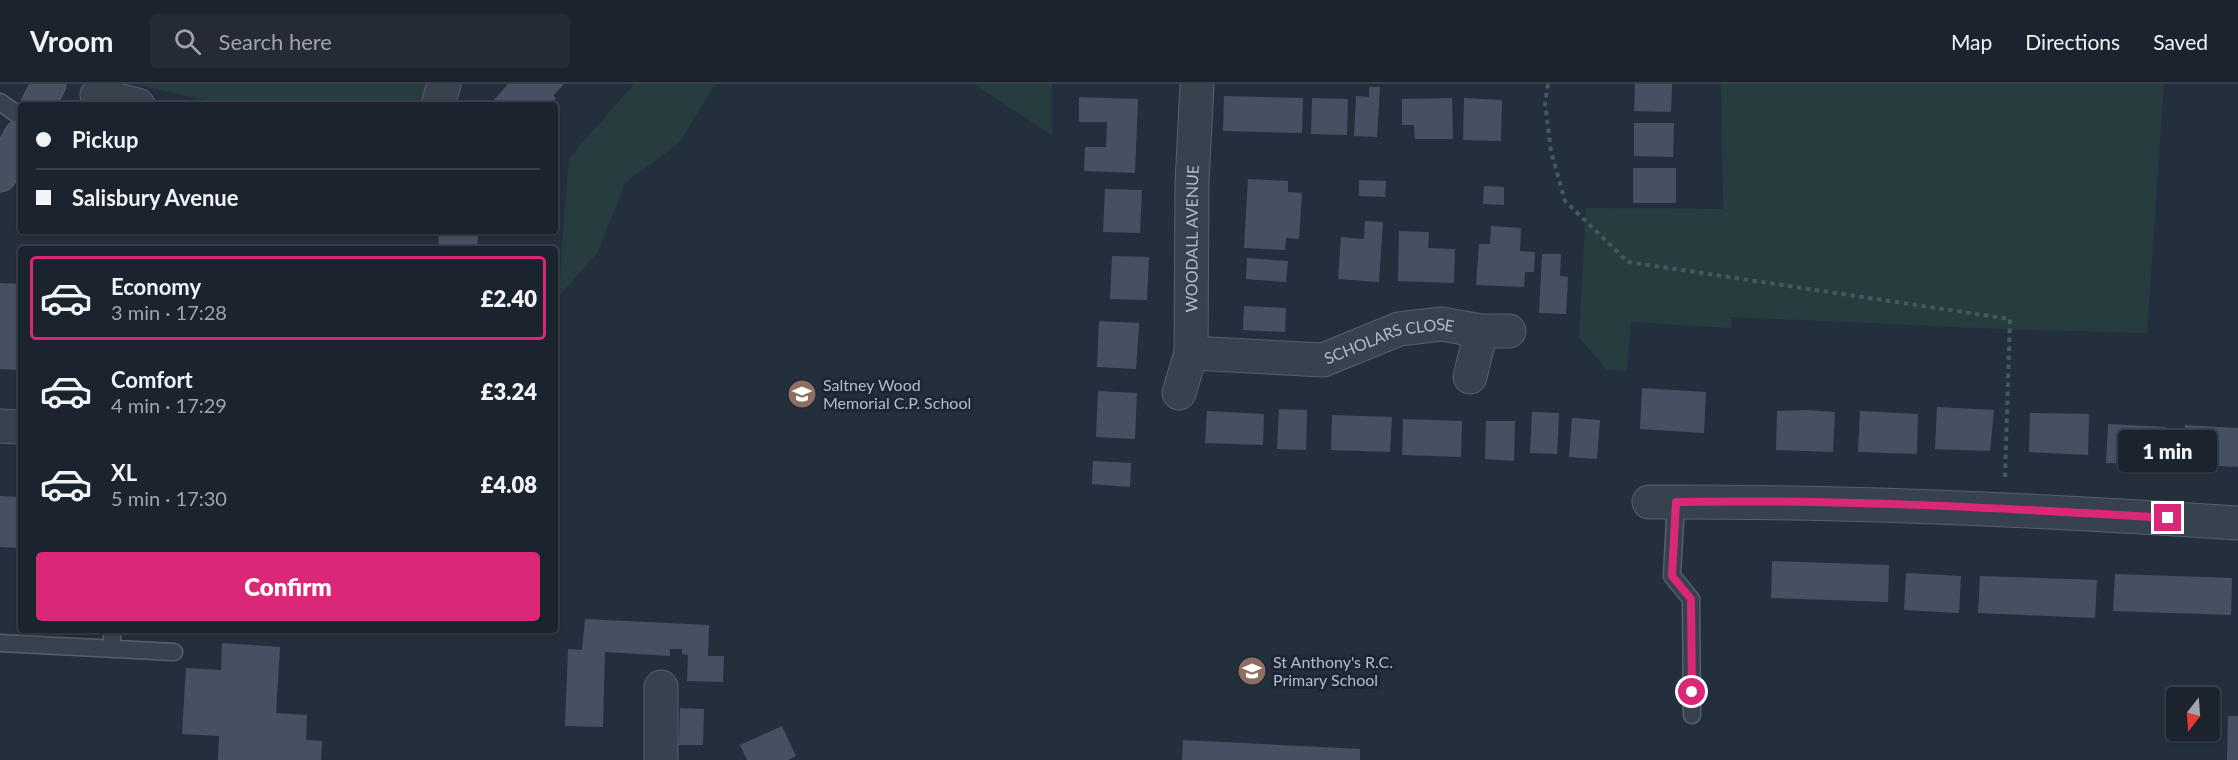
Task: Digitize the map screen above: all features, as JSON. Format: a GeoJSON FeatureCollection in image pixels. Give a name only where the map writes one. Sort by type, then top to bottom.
{"type":"FeatureCollection","features":[{"type":"Feature","properties":{"kind":"street"},"geometry":{"type":"LineString","coordinates":[[40,102],[49,84]]}},
{"type":"Feature","properties":{"kind":"street"},"geometry":{"type":"LineString","coordinates":[[439,102],[444,84]]}},
{"type":"Feature","properties":{"kind":"street","name":"WOODALL AVENUE"},"geometry":{"type":"LineString","coordinates":[[1179,393],[1191,353],[1192,183],[1197,84]]}},
{"type":"Feature","properties":{"kind":"street"},"geometry":{"type":"LineString","coordinates":[[97,95],[123,102]]}},
{"type":"Feature","properties":{"kind":"street"},"geometry":{"type":"LineString","coordinates":[[0,175],[18,142]]}},
{"type":"Feature","properties":{"kind":"street","name":"SCHOLARS CLOSE"},"geometry":{"type":"LineString","coordinates":[[1191,353],[1323,360],[1399,329],[1442,324],[1495,331],[1470,377]]}},
{"type":"Feature","properties":{"kind":"street"},"geometry":{"type":"LineString","coordinates":[[0,426],[18,427]]}},
{"type":"Feature","properties":{"kind":"street"},"geometry":{"type":"LineString","coordinates":[[1663,502],[1733,501],[2004,508],[2238,523]]}},
{"type":"Feature","properties":{"kind":"street"},"geometry":{"type":"LineString","coordinates":[[661,687],[661,760]]}},
{"type":"Feature","properties":{"kind":"lane"},"geometry":{"type":"LineString","coordinates":[[0,102],[18,115]]}},
{"type":"Feature","properties":{"kind":"lane"},"geometry":{"type":"LineString","coordinates":[[1663,502],[1672,576],[1691,599],[1692,715]]}},
{"type":"Feature","properties":{"kind":"lane"},"geometry":{"type":"LineString","coordinates":[[112,633],[112,649]]}},
{"type":"Feature","properties":{"kind":"lane"},"geometry":{"type":"LineString","coordinates":[[0,643],[174,652]]}},
{"type":"Feature","properties":{"kind":"path"},"geometry":{"type":"LineString","coordinates":[[1548,84],[1545,103],[1551,151],[1564,201],[1628,262],[2010,319],[2004,508]]}},
{"type":"Feature","properties":{"kind":"green space"},"geometry":{"type":"Polygon","coordinates":[[[135,84],[427,84],[422,102],[213,102],[135,84]]]}},
{"type":"Feature","properties":{"kind":"green space"},"geometry":{"type":"Polygon","coordinates":[[[634,84],[715,84],[680,142],[625,183],[598,252],[558,297],[569,158],[634,84]]]}},
{"type":"Feature","properties":{"kind":"green space"},"geometry":{"type":"Polygon","coordinates":[[[974,84],[1052,84],[1052,135],[974,84]]]}},
{"type":"Feature","properties":{"kind":"green space"},"geometry":{"type":"Polygon","coordinates":[[[1721,84],[2164,84],[2147,333],[2022,330],[1731,317],[1731,328],[1631,322],[1627,371],[1607,370],[1579,337],[1586,208],[1723,209],[1721,84]]]}},
{"type":"Feature","properties":{"kind":"building"},"geometry":{"type":"Polygon","coordinates":[[[508,84],[564,84],[553,96],[556,98],[553,102],[492,102],[508,84]]]}},
{"type":"Feature","properties":{"kind":"building"},"geometry":{"type":"Polygon","coordinates":[[[1635,84],[1672,84],[1671,112],[1634,111],[1635,84]]]}},
{"type":"Feature","properties":{"kind":"building"},"geometry":{"type":"Polygon","coordinates":[[[1369,87],[1380,87],[1377,137],[1354,136],[1356,96],[1369,97],[1369,87]]]}},
{"type":"Feature","properties":{"kind":"building"},"geometry":{"type":"Polygon","coordinates":[[[1224,96],[1303,98],[1302,133],[1223,131],[1224,96]]]}},
{"type":"Feature","properties":{"kind":"building"},"geometry":{"type":"Polygon","coordinates":[[[1079,97],[1138,99],[1135,173],[1084,171],[1085,147],[1106,147],[1107,122],[1079,122],[1079,97]]]}},
{"type":"Feature","properties":{"kind":"building"},"geometry":{"type":"Polygon","coordinates":[[[1312,98],[1348,99],[1347,135],[1311,134],[1312,98]]]}},
{"type":"Feature","properties":{"kind":"building"},"geometry":{"type":"Polygon","coordinates":[[[1452,98],[1453,139],[1415,139],[1414,125],[1402,125],[1402,99],[1452,98]]]}},
{"type":"Feature","properties":{"kind":"building"},"geometry":{"type":"Polygon","coordinates":[[[1464,98],[1502,100],[1501,141],[1463,140],[1464,98]]]}},
{"type":"Feature","properties":{"kind":"building"},"geometry":{"type":"Polygon","coordinates":[[[1634,123],[1674,123],[1673,157],[1634,156],[1634,123]]]}},
{"type":"Feature","properties":{"kind":"building"},"geometry":{"type":"Polygon","coordinates":[[[1633,168],[1676,168],[1676,203],[1633,203],[1633,168]]]}},
{"type":"Feature","properties":{"kind":"building"},"geometry":{"type":"Polygon","coordinates":[[[1248,179],[1288,181],[1288,192],[1302,193],[1299,239],[1286,238],[1285,250],[1244,248],[1248,179]]]}},
{"type":"Feature","properties":{"kind":"building"},"geometry":{"type":"Polygon","coordinates":[[[1359,180],[1386,181],[1385,197],[1359,196],[1359,180]]]}},
{"type":"Feature","properties":{"kind":"building"},"geometry":{"type":"Polygon","coordinates":[[[1484,186],[1504,187],[1504,205],[1483,204],[1484,186]]]}},
{"type":"Feature","properties":{"kind":"building"},"geometry":{"type":"Polygon","coordinates":[[[1105,189],[1142,190],[1140,233],[1103,232],[1105,189]]]}},
{"type":"Feature","properties":{"kind":"building"},"geometry":{"type":"Polygon","coordinates":[[[1365,221],[1383,222],[1379,282],[1338,279],[1341,237],[1364,239],[1365,221]]]}},
{"type":"Feature","properties":{"kind":"building"},"geometry":{"type":"Polygon","coordinates":[[[1491,226],[1521,228],[1520,251],[1535,252],[1534,272],[1525,272],[1524,287],[1476,285],[1479,244],[1490,244],[1491,226]]]}},
{"type":"Feature","properties":{"kind":"building"},"geometry":{"type":"Polygon","coordinates":[[[1399,231],[1429,232],[1428,248],[1455,249],[1454,283],[1398,281],[1399,231]]]}},
{"type":"Feature","properties":{"kind":"building"},"geometry":{"type":"Polygon","coordinates":[[[439,234],[478,235],[477,246],[438,246],[439,234]]]}},
{"type":"Feature","properties":{"kind":"building"},"geometry":{"type":"Polygon","coordinates":[[[1542,254],[1561,254],[1560,276],[1568,277],[1566,314],[1539,313],[1542,254]]]}},
{"type":"Feature","properties":{"kind":"building"},"geometry":{"type":"Polygon","coordinates":[[[1112,256],[1149,257],[1147,300],[1110,299],[1112,256]]]}},
{"type":"Feature","properties":{"kind":"building"},"geometry":{"type":"Polygon","coordinates":[[[1247,258],[1288,261],[1286,282],[1246,279],[1247,258]]]}},
{"type":"Feature","properties":{"kind":"building"},"geometry":{"type":"Polygon","coordinates":[[[0,283],[18,284],[18,370],[0,369],[0,283]]]}},
{"type":"Feature","properties":{"kind":"building"},"geometry":{"type":"Polygon","coordinates":[[[1244,306],[1286,308],[1285,332],[1243,330],[1244,306]]]}},
{"type":"Feature","properties":{"kind":"building"},"geometry":{"type":"Polygon","coordinates":[[[1099,321],[1139,323],[1136,369],[1097,367],[1099,321]]]}},
{"type":"Feature","properties":{"kind":"building"},"geometry":{"type":"Polygon","coordinates":[[[1642,388],[1706,392],[1704,433],[1640,429],[1642,388]]]}},
{"type":"Feature","properties":{"kind":"building"},"geometry":{"type":"Polygon","coordinates":[[[1098,391],[1137,393],[1135,439],[1096,437],[1098,391]]]}},
{"type":"Feature","properties":{"kind":"building"},"geometry":{"type":"Polygon","coordinates":[[[1937,407],[1994,410],[1990,451],[1935,449],[1937,407]]]}},
{"type":"Feature","properties":{"kind":"building"},"geometry":{"type":"Polygon","coordinates":[[[1279,409],[1307,410],[1306,450],[1277,449],[1279,409]]]}},
{"type":"Feature","properties":{"kind":"building"},"geometry":{"type":"Polygon","coordinates":[[[1207,411],[1264,414],[1263,445],[1205,443],[1207,411]]]}},
{"type":"Feature","properties":{"kind":"building"},"geometry":{"type":"Polygon","coordinates":[[[1777,411],[1835,412],[1833,452],[1776,450],[1777,411]]]}},
{"type":"Feature","properties":{"kind":"building"},"geometry":{"type":"Polygon","coordinates":[[[1860,411],[1918,414],[1917,454],[1858,452],[1860,411]]]}},
{"type":"Feature","properties":{"kind":"building"},"geometry":{"type":"Polygon","coordinates":[[[1532,412],[1559,413],[1557,454],[1530,453],[1532,412]]]}},
{"type":"Feature","properties":{"kind":"building"},"geometry":{"type":"Polygon","coordinates":[[[2030,413],[2089,414],[2088,455],[2029,452],[2030,413]]]}},
{"type":"Feature","properties":{"kind":"building"},"geometry":{"type":"Polygon","coordinates":[[[1332,415],[1392,417],[1390,452],[1331,450],[1332,415]]]}},
{"type":"Feature","properties":{"kind":"building"},"geometry":{"type":"Polygon","coordinates":[[[1572,418],[1600,420],[1597,459],[1569,457],[1572,418]]]}},
{"type":"Feature","properties":{"kind":"building"},"geometry":{"type":"Polygon","coordinates":[[[1403,419],[1462,421],[1461,457],[1402,455],[1403,419]]]}},
{"type":"Feature","properties":{"kind":"building"},"geometry":{"type":"Polygon","coordinates":[[[1486,421],[1515,421],[1514,461],[1485,459],[1486,421]]]}},
{"type":"Feature","properties":{"kind":"building"},"geometry":{"type":"Polygon","coordinates":[[[2108,424],[2166,427],[2165,465],[2106,463],[2108,424]]]}},
{"type":"Feature","properties":{"kind":"building"},"geometry":{"type":"Polygon","coordinates":[[[2185,425],[2238,428],[2238,467],[2183,464],[2185,425]]]}},
{"type":"Feature","properties":{"kind":"building"},"geometry":{"type":"Polygon","coordinates":[[[1093,461],[1131,463],[1130,487],[1092,484],[1093,461]]]}},
{"type":"Feature","properties":{"kind":"building"},"geometry":{"type":"Polygon","coordinates":[[[0,496],[18,497],[18,548],[0,547],[0,496]]]}},
{"type":"Feature","properties":{"kind":"building"},"geometry":{"type":"Polygon","coordinates":[[[1772,561],[1889,565],[1888,602],[1771,598],[1772,561]]]}},
{"type":"Feature","properties":{"kind":"building"},"geometry":{"type":"Polygon","coordinates":[[[1906,573],[1961,576],[1959,613],[1904,610],[1906,573]]]}},
{"type":"Feature","properties":{"kind":"building"},"geometry":{"type":"Polygon","coordinates":[[[2115,574],[2232,578],[2231,615],[2113,611],[2115,574]]]}},
{"type":"Feature","properties":{"kind":"building"},"geometry":{"type":"Polygon","coordinates":[[[1980,576],[2097,580],[2095,618],[1978,613],[1980,576]]]}},
{"type":"Feature","properties":{"kind":"building"},"geometry":{"type":"Polygon","coordinates":[[[585,619],[709,625],[708,656],[724,656],[723,682],[687,681],[688,655],[682,654],[682,649],[670,649],[670,656],[605,652],[603,727],[565,726],[568,649],[582,650],[585,619]]]}},
{"type":"Feature","properties":{"kind":"building"},"geometry":{"type":"Polygon","coordinates":[[[222,643],[280,647],[276,713],[307,715],[306,740],[322,741],[321,760],[218,760],[219,736],[182,734],[186,668],[221,670],[222,643]]]}},
{"type":"Feature","properties":{"kind":"building"},"geometry":{"type":"Polygon","coordinates":[[[680,708],[704,709],[703,745],[679,745],[680,708]]]}},
{"type":"Feature","properties":{"kind":"building"},"geometry":{"type":"Polygon","coordinates":[[[2228,716],[2238,716],[2238,760],[2227,760],[2228,716]]]}},
{"type":"Feature","properties":{"kind":"building"},"geometry":{"type":"Polygon","coordinates":[[[782,726],[796,756],[788,760],[747,760],[740,745],[782,726]]]}},
{"type":"Feature","properties":{"kind":"building"},"geometry":{"type":"Polygon","coordinates":[[[1183,740],[1360,749],[1360,760],[1182,760],[1183,740]]]}},
{"type":"Feature","properties":{"kind":"place","name":"Saltney Wood Memorial C.P. School"},"geometry":{"type":"Point","coordinates":[802,394]}},
{"type":"Feature","properties":{"kind":"place","name":"St Anthony's R.C. Primary School"},"geometry":{"type":"Point","coordinates":[1252,671]}},
{"type":"Feature","properties":{"kind":"route"},"geometry":{"type":"LineString","coordinates":[[1692,692],[1691,599],[1672,576],[1676,502],[1733,501],[2004,508],[2168,518]]}}]}
